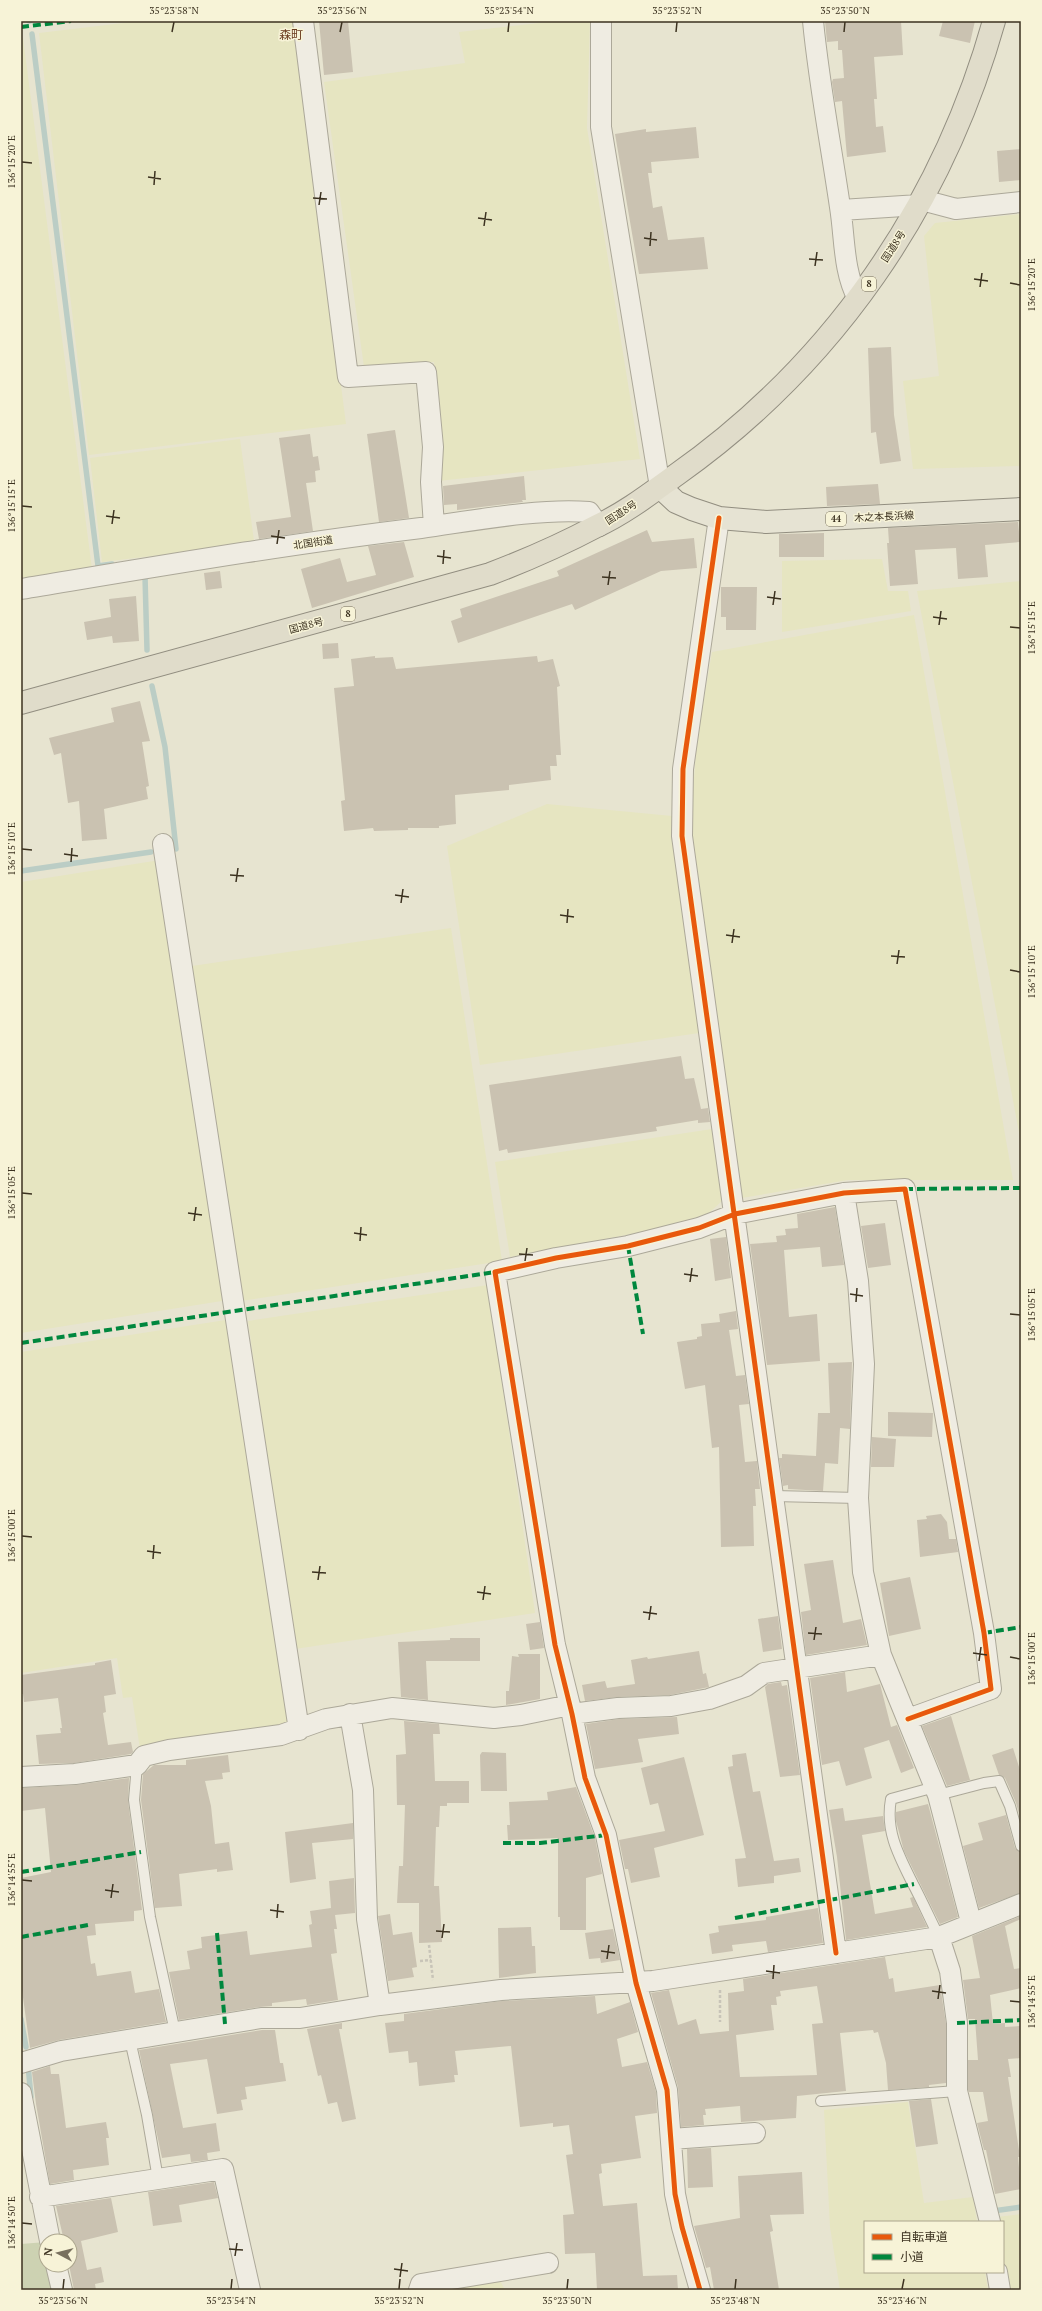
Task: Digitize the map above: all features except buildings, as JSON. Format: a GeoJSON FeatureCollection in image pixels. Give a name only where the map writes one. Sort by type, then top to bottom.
{"type":"FeatureCollection","features":[{"type":"Feature","properties":{"kind":"highway","name":"国道8号"},"geometry":{"type":"LineString","coordinates":[[21,703],[456,584],[528,559],[599,526],[660,487],[727,437],[764,406],[804,365],[858,299],[920,202],[951,143],[972,92],[994,21]]}},
{"type":"Feature","properties":{"kind":"main road","name":"木之本長浜線"},"geometry":{"type":"LineString","coordinates":[[660,487],[676,502],[692,510],[719,518],[766,522],[1021,509]]}},
{"type":"Feature","properties":{"kind":"street"},"geometry":{"type":"LineString","coordinates":[[303,21],[348,377],[426,372],[432,447],[431,482],[434,526]]}},
{"type":"Feature","properties":{"kind":"street"},"geometry":{"type":"LineString","coordinates":[[601,21],[601,127],[660,487]]}},
{"type":"Feature","properties":{"kind":"street"},"geometry":{"type":"LineString","coordinates":[[813,21],[817,63],[841,210],[848,273],[850,284],[858,299]]}},
{"type":"Feature","properties":{"kind":"street"},"geometry":{"type":"LineString","coordinates":[[841,210],[920,202],[956,209],[1021,202]]}},
{"type":"Feature","properties":{"kind":"street","name":"北国街道"},"geometry":{"type":"LineString","coordinates":[[21,589],[340,538],[570,511],[589,512],[599,526]]}},
{"type":"Feature","properties":{"kind":"street"},"geometry":{"type":"LineString","coordinates":[[719,518],[683,769],[682,836],[836,1953]]}},
{"type":"Feature","properties":{"kind":"street"},"geometry":{"type":"LineString","coordinates":[[163,844],[299,1730]]}},
{"type":"Feature","properties":{"kind":"street"},"geometry":{"type":"LineString","coordinates":[[700,2290],[682,2227],[675,2194],[667,2090],[636,1983],[606,1835],[585,1778],[571,1709],[554,1645],[495,1272],[556,1258],[628,1246],[700,1228],[735,1214],[844,1193],[905,1189],[981,1617],[991,1689],[908,1719]]}},
{"type":"Feature","properties":{"kind":"street"},"geometry":{"type":"LineString","coordinates":[[844,1193],[858,1281],[864,1364],[858,1498],[863,1572],[881,1655],[936,1791],[971,1922]]}},
{"type":"Feature","properties":{"kind":"street"},"geometry":{"type":"LineString","coordinates":[[21,1777],[75,1774],[137,1765],[144,1756],[169,1750],[281,1735],[299,1730],[326,1719],[392,1708],[494,1718],[571,1709],[671,1706],[709,1699],[746,1686],[764,1673],[797,1666],[881,1655]]}},
{"type":"Feature","properties":{"kind":"street"},"geometry":{"type":"LineString","coordinates":[[350,1714],[363,1790],[367,1919],[380,2005]]}},
{"type":"Feature","properties":{"kind":"street"},"geometry":{"type":"LineString","coordinates":[[21,2063],[61,2052],[261,2018],[300,2018],[380,2005],[501,1990],[636,1983],[939,1937],[971,1922],[1021,1904]]}},
{"type":"Feature","properties":{"kind":"street"},"geometry":{"type":"LineString","coordinates":[[939,1937],[950,1971],[956,2023],[957,2091],[990,2221]]}},
{"type":"Feature","properties":{"kind":"street"},"geometry":{"type":"LineString","coordinates":[[21,2094],[45,2196],[49,2233]]}},
{"type":"Feature","properties":{"kind":"street"},"geometry":{"type":"LineString","coordinates":[[671,2139],[755,2132]]}},
{"type":"Feature","properties":{"kind":"street"},"geometry":{"type":"LineString","coordinates":[[45,2196],[223,2169],[250,2290]]}},
{"type":"Feature","properties":{"kind":"street"},"geometry":{"type":"LineString","coordinates":[[419,2290],[421,2284],[548,2263]]}},
{"type":"Feature","properties":{"kind":"street"},"geometry":{"type":"LineString","coordinates":[[58,2273],[62,2290]]}},
{"type":"Feature","properties":{"kind":"street"},"geometry":{"type":"LineString","coordinates":[[997,2273],[1000,2290]]}},
{"type":"Feature","properties":{"kind":"lane"},"geometry":{"type":"LineString","coordinates":[[774,1496],[858,1498]]}},
{"type":"Feature","properties":{"kind":"lane"},"geometry":{"type":"LineString","coordinates":[[137,1765],[134,1800],[149,1909],[175,2032]]}},
{"type":"Feature","properties":{"kind":"lane"},"geometry":{"type":"LineString","coordinates":[[939,1937],[896,1851],[890,1832],[888,1812],[891,1799],[984,1783],[998,1782],[1010,1806],[1021,1846]]}},
{"type":"Feature","properties":{"kind":"lane"},"geometry":{"type":"LineString","coordinates":[[130,2040],[147,2116],[158,2179]]}},
{"type":"Feature","properties":{"kind":"lane"},"geometry":{"type":"LineString","coordinates":[[821,2100],[957,2091]]}},
{"type":"Feature","properties":{"kind":"path"},"geometry":{"type":"LineString","coordinates":[[429,1945],[436,1998]]}},
{"type":"Feature","properties":{"kind":"path"},"geometry":{"type":"LineString","coordinates":[[420,1961],[431,1960]]}},
{"type":"Feature","properties":{"kind":"path"},"geometry":{"type":"LineString","coordinates":[[719,1971],[720,2022]]}},
{"type":"Feature","properties":{"kind":"green space"},"geometry":{"type":"Polygon","coordinates":[[[140,21],[294,21],[346,424],[89,455],[39,33],[140,21]]]}},
{"type":"Feature","properties":{"kind":"green space"},"geometry":{"type":"Polygon","coordinates":[[[556,21],[590,21],[587,128],[640,459],[438,481],[440,444],[434,362],[364,367],[324,82],[465,63],[459,32],[556,21]]]}},
{"type":"Feature","properties":{"kind":"green space"},"geometry":{"type":"Polygon","coordinates":[[[21,38],[23,38],[92,569],[21,578],[21,38]]]}},
{"type":"Feature","properties":{"kind":"green space"},"geometry":{"type":"Polygon","coordinates":[[[1021,214],[1021,466],[913,469],[903,381],[939,376],[924,236],[935,223],[1021,214]]]}},
{"type":"Feature","properties":{"kind":"green space"},"geometry":{"type":"Polygon","coordinates":[[[240,439],[255,548],[161,560],[160,555],[102,562],[90,458],[240,439]]]}},
{"type":"Feature","properties":{"kind":"green space"},"geometry":{"type":"Polygon","coordinates":[[[882,559],[888,591],[908,591],[911,611],[782,632],[782,561],[882,559]]]}},
{"type":"Feature","properties":{"kind":"green space"},"geometry":{"type":"Polygon","coordinates":[[[1021,581],[1021,1143],[917,591],[1021,581]]]}},
{"type":"Feature","properties":{"kind":"green space"},"geometry":{"type":"Polygon","coordinates":[[[914,615],[1013,1180],[848,1180],[742,1198],[690,831],[697,740],[712,652],[914,615]]]}},
{"type":"Feature","properties":{"kind":"green space"},"geometry":{"type":"Polygon","coordinates":[[[547,804],[672,816],[699,1033],[480,1065],[447,846],[547,804]]]}},
{"type":"Feature","properties":{"kind":"green space"},"geometry":{"type":"Polygon","coordinates":[[[160,860],[228,1300],[21,1333],[21,882],[160,860]]]}},
{"type":"Feature","properties":{"kind":"green space"},"geometry":{"type":"Polygon","coordinates":[[[451,928],[502,1261],[241,1301],[192,966],[451,928]]]}},
{"type":"Feature","properties":{"kind":"green space"},"geometry":{"type":"Polygon","coordinates":[[[712,1129],[722,1201],[709,1213],[668,1227],[510,1257],[495,1162],[712,1129]]]}},
{"type":"Feature","properties":{"kind":"green space"},"geometry":{"type":"Polygon","coordinates":[[[488,1285],[535,1613],[295,1649],[248,1321],[488,1285]]]}},
{"type":"Feature","properties":{"kind":"green space"},"geometry":{"type":"Polygon","coordinates":[[[232,1319],[290,1723],[140,1749],[132,1697],[123,1698],[117,1658],[21,1673],[21,1352],[232,1319]]]}},
{"type":"Feature","properties":{"kind":"green space"},"geometry":{"type":"Polygon","coordinates":[[[908,2102],[924,2203],[973,2197],[977,2221],[864,2221],[864,2273],[985,2273],[988,2290],[840,2290],[830,2227],[824,2110],[908,2102]]]}},
{"type":"Feature","properties":{"kind":"green space"},"geometry":{"type":"Polygon","coordinates":[[[1021,2214],[1021,2290],[1008,2290],[1004,2264],[1004,2221],[998,2221],[997,2217],[1021,2214]]]}},
{"type":"Feature","properties":{"kind":"green space"},"geometry":{"type":"Polygon","coordinates":[[[38,2243],[38,2273],[52,2273],[55,2290],[21,2290],[21,2244],[38,2243]]]}},
{"type":"Feature","properties":{"kind":"green space"},"geometry":{"type":"Polygon","coordinates":[[[497,2275],[505,2290],[428,2290],[497,2275]]]}},
{"type":"Feature","properties":{"kind":"waterway"},"geometry":{"type":"LineString","coordinates":[[32,34],[98,566],[112,564]]}},
{"type":"Feature","properties":{"kind":"waterway"},"geometry":{"type":"LineString","coordinates":[[145,576],[147,650]]}},
{"type":"Feature","properties":{"kind":"waterway"},"geometry":{"type":"LineString","coordinates":[[152,686],[165,747],[176,849]]}},
{"type":"Feature","properties":{"kind":"waterway"},"geometry":{"type":"LineString","coordinates":[[21,871],[151,852]]}},
{"type":"Feature","properties":{"kind":"waterway"},"geometry":{"type":"LineString","coordinates":[[21,2019],[26,2047]]}},
{"type":"Feature","properties":{"kind":"waterway"},"geometry":{"type":"LineString","coordinates":[[28,2065],[31,2097]]}},
{"type":"Feature","properties":{"kind":"waterway"},"geometry":{"type":"LineString","coordinates":[[993,2211],[1021,2207]]}},
{"type":"Feature","properties":{"kind":"marked path"},"geometry":{"type":"LineString","coordinates":[[21,27],[71,21]]}},
{"type":"Feature","properties":{"kind":"marked path"},"geometry":{"type":"LineString","coordinates":[[905,1189],[1021,1188]]}},
{"type":"Feature","properties":{"kind":"marked path"},"geometry":{"type":"LineString","coordinates":[[628,1246],[643,1334]]}},
{"type":"Feature","properties":{"kind":"marked path"},"geometry":{"type":"LineString","coordinates":[[21,1343],[495,1272]]}},
{"type":"Feature","properties":{"kind":"marked path"},"geometry":{"type":"LineString","coordinates":[[984,1633],[1021,1627]]}},
{"type":"Feature","properties":{"kind":"marked path"},"geometry":{"type":"LineString","coordinates":[[503,1843],[540,1843],[606,1835]]}},
{"type":"Feature","properties":{"kind":"marked path"},"geometry":{"type":"LineString","coordinates":[[21,1872],[141,1852]]}},
{"type":"Feature","properties":{"kind":"marked path"},"geometry":{"type":"LineString","coordinates":[[735,1918],[914,1884]]}},
{"type":"Feature","properties":{"kind":"marked path"},"geometry":{"type":"LineString","coordinates":[[21,1937],[88,1925]]}},
{"type":"Feature","properties":{"kind":"marked path"},"geometry":{"type":"LineString","coordinates":[[217,1933],[225,2024]]}},
{"type":"Feature","properties":{"kind":"marked path"},"geometry":{"type":"LineString","coordinates":[[957,2023],[1021,2020]]}},
{"type":"Feature","properties":{"kind":"cycle path"},"geometry":{"type":"LineString","coordinates":[[719,518],[683,769],[682,836],[836,1953]]}},
{"type":"Feature","properties":{"kind":"cycle path"},"geometry":{"type":"LineString","coordinates":[[700,2290],[682,2227],[675,2194],[667,2090],[636,1983],[606,1835],[585,1778],[572,1714],[555,1645],[495,1272],[556,1258],[628,1246],[699,1228],[735,1214],[844,1193],[905,1189],[984,1633],[991,1689],[908,1719]]}},
{"type":"Feature","properties":{"kind":"district","name":"森町"},"geometry":{"type":"Point","coordinates":[291,35]}}]}
